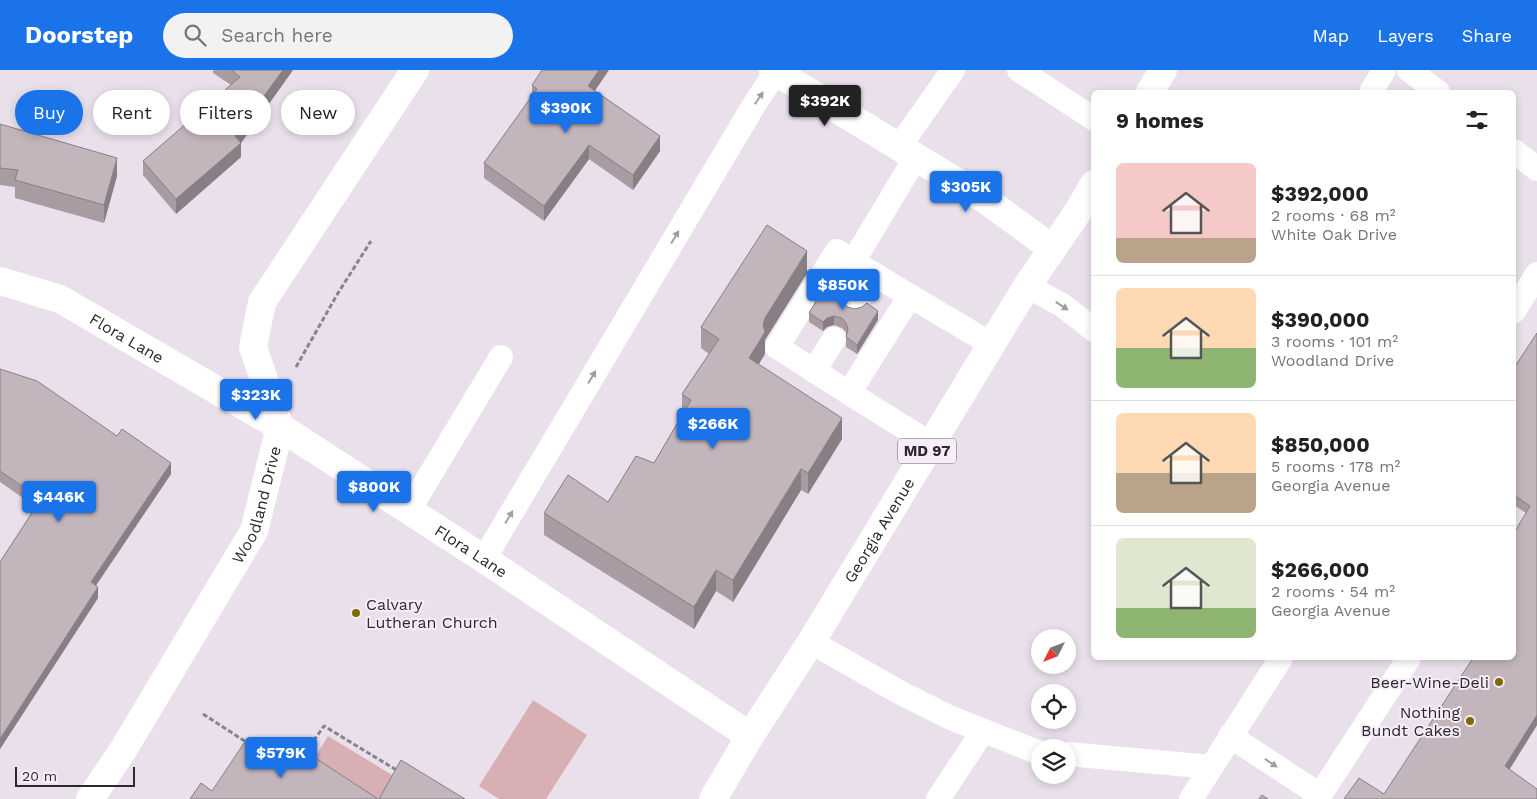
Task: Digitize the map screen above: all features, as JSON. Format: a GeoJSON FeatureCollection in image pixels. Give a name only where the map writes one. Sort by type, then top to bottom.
{"type":"FeatureCollection","features":[{"type":"Feature","properties":{"kind":"street","name":"Woodland Drive"},"geometry":{"type":"LineString","coordinates":[[90,799],[123,750],[254,531],[280,427],[253,347],[262,302],[415,70]]}},
{"type":"Feature","properties":{"kind":"street"},"geometry":{"type":"LineString","coordinates":[[1151,90],[1164,70]]}},
{"type":"Feature","properties":{"kind":"street"},"geometry":{"type":"LineString","coordinates":[[775,71],[983,198],[1053,249]]}},
{"type":"Feature","properties":{"kind":"street","name":"Georgia Avenue"},"geometry":{"type":"LineString","coordinates":[[713,799],[750,736],[811,642],[1027,286],[1053,249],[1085,217],[1091,195]]}},
{"type":"Feature","properties":{"kind":"street","name":"Flora Lane"},"geometry":{"type":"LineString","coordinates":[[0,281],[60,299],[280,427],[484,559],[750,736]]}},
{"type":"Feature","properties":{"kind":"lane"},"geometry":{"type":"LineString","coordinates":[[854,262],[908,152],[953,70]]}},
{"type":"Feature","properties":{"kind":"lane"},"geometry":{"type":"LineString","coordinates":[[1019,70],[1091,117]]}},
{"type":"Feature","properties":{"kind":"lane"},"geometry":{"type":"LineString","coordinates":[[1372,90],[1384,70]]}},
{"type":"Feature","properties":{"kind":"lane"},"geometry":{"type":"LineString","coordinates":[[1409,70],[1435,90]]}},
{"type":"Feature","properties":{"kind":"lane"},"geometry":{"type":"LineString","coordinates":[[484,559],[775,71]]}},
{"type":"Feature","properties":{"kind":"lane"},"geometry":{"type":"LineString","coordinates":[[1516,153],[1537,169]]}},
{"type":"Feature","properties":{"kind":"lane"},"geometry":{"type":"LineString","coordinates":[[931,444],[777,347],[837,251],[992,344]]}},
{"type":"Feature","properties":{"kind":"lane"},"geometry":{"type":"LineString","coordinates":[[855,304],[874,274]]}},
{"type":"Feature","properties":{"kind":"lane"},"geometry":{"type":"LineString","coordinates":[[1516,308],[1537,274]]}},
{"type":"Feature","properties":{"kind":"lane"},"geometry":{"type":"LineString","coordinates":[[1027,286],[1062,305],[1091,328]]}},
{"type":"Feature","properties":{"kind":"lane"},"geometry":{"type":"LineString","coordinates":[[849,393],[910,296]]}},
{"type":"Feature","properties":{"kind":"lane"},"geometry":{"type":"LineString","coordinates":[[814,371],[834,338]]}},
{"type":"Feature","properties":{"kind":"lane"},"geometry":{"type":"LineString","coordinates":[[409,510],[501,357]]}},
{"type":"Feature","properties":{"kind":"lane"},"geometry":{"type":"LineString","coordinates":[[811,642],[901,693],[951,718],[1031,749]]}},
{"type":"Feature","properties":{"kind":"lane"},"geometry":{"type":"LineString","coordinates":[[1191,799],[1280,660]]}},
{"type":"Feature","properties":{"kind":"lane"},"geometry":{"type":"LineString","coordinates":[[1230,736],[1320,796],[1408,660]]}},
{"type":"Feature","properties":{"kind":"lane"},"geometry":{"type":"LineString","coordinates":[[938,799],[982,731]]}},
{"type":"Feature","properties":{"kind":"lane"},"geometry":{"type":"LineString","coordinates":[[1076,755],[1211,767]]}},
{"type":"Feature","properties":{"kind":"path"},"geometry":{"type":"LineString","coordinates":[[295,370],[338,293],[371,241]]}},
{"type":"Feature","properties":{"kind":"path"},"geometry":{"type":"LineString","coordinates":[[203,714],[285,767]]}},
{"type":"Feature","properties":{"kind":"path"},"geometry":{"type":"LineString","coordinates":[[303,756],[324,726],[406,776]]}},
{"type":"Feature","properties":{"kind":"shaded area"},"geometry":{"type":"Polygon","coordinates":[[[533,700],[587,735],[546,799],[499,799],[479,786],[533,700]]]}},
{"type":"Feature","properties":{"kind":"shaded area"},"geometry":{"type":"Polygon","coordinates":[[[328,736],[397,778],[384,799],[346,799],[305,774],[328,736]]]}},
{"type":"Feature","properties":{"kind":"building"},"geometry":{"type":"Polygon","coordinates":[[[231,70],[283,70],[268,90],[225,90],[240,77],[231,70]]]}},
{"type":"Feature","properties":{"kind":"building"},"geometry":{"type":"Polygon","coordinates":[[[542,70],[599,70],[588,86],[660,136],[633,175],[589,145],[544,206],[484,163],[537,89],[532,85],[542,70]]]}},
{"type":"Feature","properties":{"kind":"building"},"geometry":{"type":"Polygon","coordinates":[[[0,124],[15,128],[15,135],[38,135],[117,158],[104,205],[15,180],[18,170],[0,168],[0,124]]]}},
{"type":"Feature","properties":{"kind":"building"},"geometry":{"type":"Polygon","coordinates":[[[180,129],[180,135],[236,135],[241,143],[176,199],[143,161],[180,129]]]}},
{"type":"Feature","properties":{"kind":"building"},"geometry":{"type":"Polygon","coordinates":[[[767,225],[807,251],[765,318],[763,325],[765,332],[749,358],[842,418],[808,473],[801,469],[733,580],[716,570],[694,607],[544,513],[568,475],[608,502],[636,456],[654,463],[691,400],[682,394],[719,339],[701,327],[767,225]]]}},
{"type":"Feature","properties":{"kind":"building"},"geometry":{"type":"Polygon","coordinates":[[[830,278],[844,287],[841,296],[847,307],[855,309],[867,303],[878,311],[857,345],[846,337],[848,329],[842,318],[834,316],[827,318],[823,322],[809,313],[830,278]]]}},
{"type":"Feature","properties":{"kind":"building"},"geometry":{"type":"Polygon","coordinates":[[[1537,333],[1537,715],[1505,766],[1537,789],[1537,799],[1344,799],[1359,778],[1384,794],[1472,660],[1516,660],[1516,530],[1530,506],[1516,496],[1516,365],[1537,333]]]}},
{"type":"Feature","properties":{"kind":"building"},"geometry":{"type":"Polygon","coordinates":[[[0,369],[37,381],[117,436],[122,429],[171,463],[91,582],[98,587],[0,739],[0,562],[41,499],[0,471],[0,369]]]}},
{"type":"Feature","properties":{"kind":"building"},"geometry":{"type":"Polygon","coordinates":[[[291,742],[378,799],[190,799],[201,783],[212,791],[244,743],[277,764],[291,742]]]}},
{"type":"Feature","properties":{"kind":"building"},"geometry":{"type":"Polygon","coordinates":[[[401,760],[465,799],[379,799],[401,760]]]}},
{"type":"Feature","properties":{"kind":"building"},"geometry":{"type":"Polygon","coordinates":[[[1262,795],[1268,799],[1259,799],[1262,795]]]}},
{"type":"Feature","properties":{"kind":"place","name":"Calvary Lutheran Church"},"geometry":{"type":"Point","coordinates":[356,613]}},
{"type":"Feature","properties":{"kind":"place","name":"Beer-Wine-Deli"},"geometry":{"type":"Point","coordinates":[1499,682]}},
{"type":"Feature","properties":{"kind":"place","name":"Nothing Bundt Cakes"},"geometry":{"type":"Point","coordinates":[1470,721]}}]}
